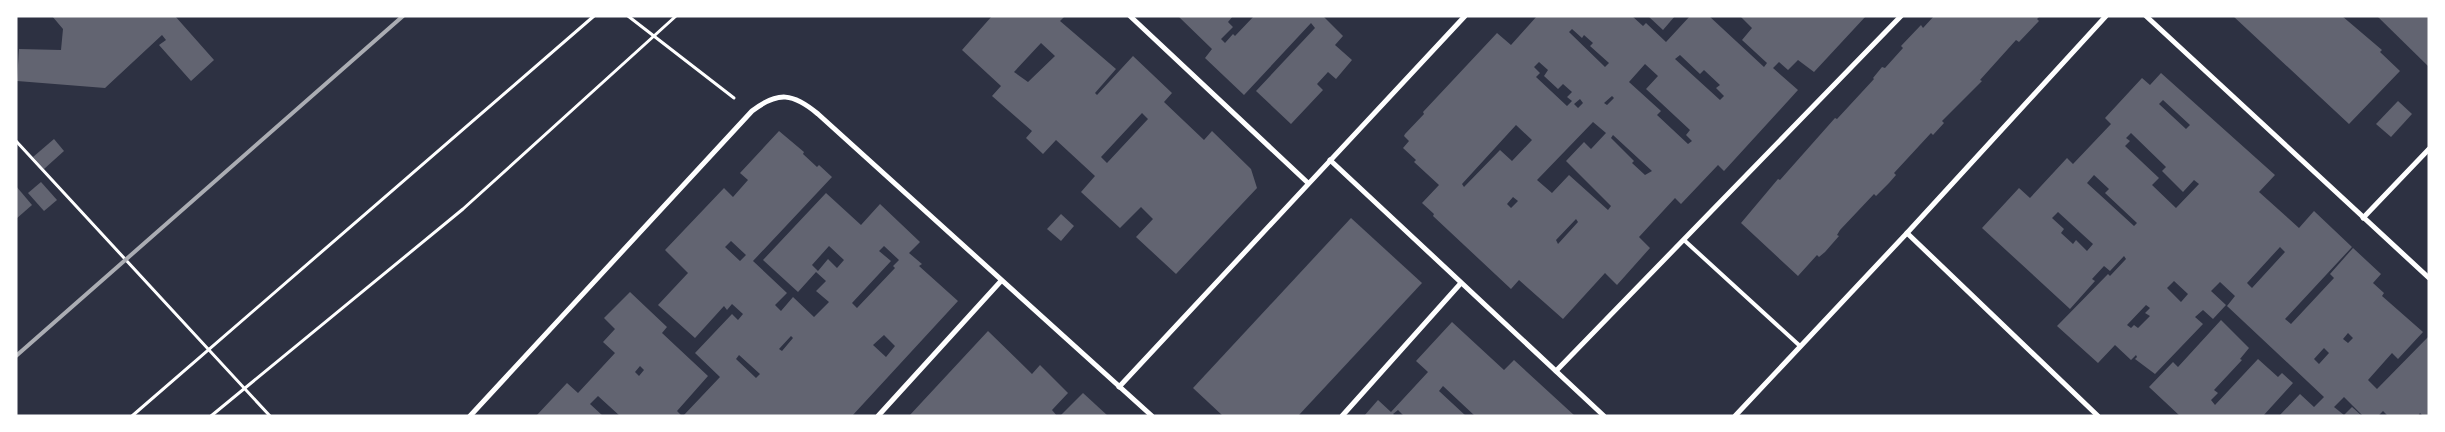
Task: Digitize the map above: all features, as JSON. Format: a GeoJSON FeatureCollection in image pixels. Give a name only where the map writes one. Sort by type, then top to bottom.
{"type":"FeatureCollection","features":[{"type":"Feature","properties":{"kind":"street"},"geometry":{"type":"LineString","coordinates":[[1130,16],[1308,183]]}},
{"type":"Feature","properties":{"kind":"street"},"geometry":{"type":"LineString","coordinates":[[1119,386],[1465,16]]}},
{"type":"Feature","properties":{"kind":"street"},"geometry":{"type":"LineString","coordinates":[[1556,372],[1901,16]]}},
{"type":"Feature","properties":{"kind":"street"},"geometry":{"type":"LineString","coordinates":[[1735,416],[1907,233],[2106,16]]}},
{"type":"Feature","properties":{"kind":"street"},"geometry":{"type":"LineString","coordinates":[[2146,16],[2429,278]]}},
{"type":"Feature","properties":{"kind":"street"},"geometry":{"type":"LineString","coordinates":[[470,416],[752,111],[766,100],[778,96],[793,98],[806,104],[1152,416]]}},
{"type":"Feature","properties":{"kind":"street"},"geometry":{"type":"LineString","coordinates":[[2362,218],[2429,148]]}},
{"type":"Feature","properties":{"kind":"street"},"geometry":{"type":"LineString","coordinates":[[1330,160],[1604,416]]}},
{"type":"Feature","properties":{"kind":"street"},"geometry":{"type":"LineString","coordinates":[[1907,233],[2098,416]]}},
{"type":"Feature","properties":{"kind":"street"},"geometry":{"type":"LineString","coordinates":[[878,416],[1001,281]]}},
{"type":"Feature","properties":{"kind":"street"},"geometry":{"type":"LineString","coordinates":[[1342,416],[1462,283]]}},
{"type":"Feature","properties":{"kind":"lane"},"geometry":{"type":"LineString","coordinates":[[1684,240],[1800,346]]}},
{"type":"Feature","properties":{"kind":"path"},"geometry":{"type":"LineString","coordinates":[[132,416],[594,16]]}},
{"type":"Feature","properties":{"kind":"path"},"geometry":{"type":"LineString","coordinates":[[628,16],[752,111]]}},
{"type":"Feature","properties":{"kind":"path"},"geometry":{"type":"LineString","coordinates":[[211,416],[464,209],[676,16]]}},
{"type":"Feature","properties":{"kind":"path"},"geometry":{"type":"LineString","coordinates":[[16,140],[61,192],[246,388],[270,416]]}},
{"type":"Feature","properties":{"kind":"building"},"geometry":{"type":"Polygon","coordinates":[[[52,16],[175,16],[214,60],[191,81],[159,45],[166,40],[162,35],[105,88],[17,81],[19,49],[61,50],[63,29],[52,16]]]}},
{"type":"Feature","properties":{"kind":"building"},"geometry":{"type":"Polygon","coordinates":[[[992,16],[1065,16],[1060,21],[1116,69],[1095,93],[1097,95],[1133,56],[1172,93],[1164,102],[1204,140],[1212,131],[1251,169],[1257,188],[1176,274],[1136,237],[1153,219],[1141,207],[1120,228],[1081,192],[1095,176],[1056,140],[1043,154],[1026,138],[1032,131],[992,96],[1001,86],[962,50],[992,16]],[[1041,43],[1014,72],[1028,82],[1055,56],[1041,43]],[[1142,113],[1101,157],[1107,163],[1148,119],[1142,113]]]}},
{"type":"Feature","properties":{"kind":"building"},"geometry":{"type":"Polygon","coordinates":[[[1178,16],[1233,16],[1228,22],[1233,27],[1221,39],[1225,43],[1233,34],[1235,36],[1254,16],[1323,16],[1343,36],[1335,45],[1352,60],[1336,79],[1328,72],[1317,84],[1323,90],[1291,124],[1256,91],[1315,28],[1311,23],[1244,95],[1205,58],[1212,49],[1178,16]]]}},
{"type":"Feature","properties":{"kind":"building"},"geometry":{"type":"Polygon","coordinates":[[[1537,16],[1632,16],[1643,26],[1646,23],[1666,42],[1690,16],[1709,16],[1764,67],[1767,63],[1742,40],[1752,28],[1740,16],[1866,16],[1814,72],[1798,60],[1788,70],[1779,62],[1773,68],[1798,90],[1724,171],[1718,165],[1681,204],[1675,198],[1639,237],[1650,248],[1617,285],[1605,273],[1563,319],[1519,280],[1511,289],[1433,216],[1434,214],[1422,203],[1439,185],[1414,162],[1416,160],[1403,148],[1409,141],[1404,136],[1405,134],[1424,114],[1423,112],[1497,33],[1511,45],[1537,16]],[[1572,29],[1569,32],[1605,67],[1609,63],[1590,46],[1593,43],[1584,35],[1582,38],[1572,29]],[[1680,55],[1675,59],[1720,100],[1724,96],[1716,88],[1720,85],[1704,70],[1700,74],[1680,55]],[[1539,62],[1534,67],[1540,73],[1536,77],[1567,106],[1572,101],[1567,97],[1572,92],[1563,84],[1558,89],[1544,76],[1548,70],[1539,62]],[[1645,64],[1629,82],[1661,111],[1657,115],[1688,144],[1692,141],[1686,135],[1690,130],[1646,89],[1658,76],[1645,64]],[[1612,96],[1604,103],[1607,105],[1614,98],[1612,96]],[[1580,99],[1574,104],[1578,108],[1583,103],[1580,99]],[[1593,122],[1537,180],[1552,193],[1569,175],[1608,210],[1611,206],[1566,161],[1584,142],[1591,149],[1606,133],[1593,122]],[[1516,125],[1462,184],[1464,187],[1500,150],[1512,161],[1532,140],[1516,125]],[[1613,135],[1611,138],[1634,161],[1632,163],[1645,175],[1652,171],[1613,135]],[[1513,197],[1507,204],[1511,208],[1518,201],[1513,197]],[[1576,219],[1556,240],[1558,244],[1578,222],[1576,219]]]}},
{"type":"Feature","properties":{"kind":"building"},"geometry":{"type":"Polygon","coordinates":[[[1648,16],[1675,16],[1663,30],[1648,16]]]}},
{"type":"Feature","properties":{"kind":"building"},"geometry":{"type":"Polygon","coordinates":[[[1934,16],[2040,16],[2037,19],[2039,21],[2019,42],[2016,40],[1980,80],[1982,81],[1942,121],[1944,123],[1933,135],[1931,133],[1894,173],[1896,175],[1889,183],[1876,196],[1874,194],[1840,230],[1837,235],[1839,236],[1825,252],[1819,257],[1817,255],[1798,276],[1741,223],[1778,179],[1780,180],[1835,118],[1837,119],[1874,79],[1882,67],[1885,68],[1903,48],[1901,46],[1921,25],[1923,28],[1934,16]]]}},
{"type":"Feature","properties":{"kind":"building"},"geometry":{"type":"Polygon","coordinates":[[[2233,16],[2342,16],[2382,50],[2380,52],[2400,71],[2349,124],[2233,16]]]}},
{"type":"Feature","properties":{"kind":"building"},"geometry":{"type":"Polygon","coordinates":[[[2377,16],[2429,16],[2429,67],[2377,16]]]}},
{"type":"Feature","properties":{"kind":"building"},"geometry":{"type":"Polygon","coordinates":[[[2161,73],[2275,175],[2259,192],[2299,228],[2314,211],[2352,247],[2285,319],[2291,324],[2334,278],[2330,274],[2353,248],[2381,274],[2373,283],[2384,293],[2382,296],[2423,332],[2398,359],[2392,353],[2368,380],[2377,389],[2429,336],[2429,416],[2423,416],[2420,413],[2418,416],[2388,416],[2383,411],[2378,416],[2363,416],[2344,397],[2334,407],[2344,415],[2352,407],[2362,416],[2279,416],[2300,394],[2314,407],[2324,397],[2227,306],[2235,296],[2220,282],[2211,291],[2226,305],[2213,319],[2203,310],[2195,317],[2203,324],[2155,374],[2135,359],[2136,355],[2131,360],[2115,345],[2098,363],[2057,326],[2108,274],[2110,276],[2126,259],[2124,256],[2110,271],[2104,266],[2092,279],[2095,281],[2070,309],[1982,228],[2019,188],[2030,198],[2067,158],[2073,164],[2111,124],[2105,118],[2142,78],[2150,85],[2161,73]],[[2163,100],[2159,104],[2186,129],[2190,125],[2163,100]],[[2131,133],[2126,138],[2130,141],[2125,146],[2159,178],[2152,185],[2176,208],[2199,184],[2194,180],[2183,192],[2162,171],[2166,167],[2131,133]],[[2094,175],[2087,183],[2134,226],[2137,223],[2105,193],[2109,189],[2094,175]],[[2058,212],[2052,218],[2064,229],[2061,233],[2073,244],[2076,240],[2087,251],[2093,244],[2058,212]],[[2280,247],[2247,283],[2252,288],[2285,252],[2280,247]],[[2174,281],[2167,288],[2181,302],[2188,294],[2174,281]],[[2146,305],[2127,325],[2131,328],[2134,325],[2138,328],[2150,316],[2145,313],[2150,308],[2146,305]],[[2348,333],[2343,339],[2348,343],[2353,338],[2348,333]],[[2324,348],[2314,359],[2319,364],[2329,353],[2324,348]]]}},
{"type":"Feature","properties":{"kind":"building"},"geometry":{"type":"Polygon","coordinates":[[[2398,101],[2412,114],[2391,137],[2376,124],[2398,101]]]}},
{"type":"Feature","properties":{"kind":"building"},"geometry":{"type":"Polygon","coordinates":[[[779,131],[804,152],[803,154],[817,167],[819,165],[832,177],[753,261],[787,293],[775,305],[781,311],[793,297],[814,317],[829,302],[816,291],[826,281],[816,272],[798,292],[763,260],[826,193],[861,225],[880,204],[920,242],[909,253],[922,264],[919,266],[958,301],[852,416],[683,416],[720,377],[695,353],[732,314],[738,320],[743,314],[732,304],[727,310],[724,306],[695,338],[658,305],[688,273],[665,250],[724,188],[733,197],[748,180],[740,173],[779,131]],[[731,241],[725,247],[740,261],[746,255],[731,241]],[[829,246],[812,265],[818,271],[828,259],[837,268],[844,260],[829,246]],[[884,246],[879,251],[891,261],[852,303],[857,308],[895,268],[893,266],[899,260],[884,246]],[[884,335],[873,345],[886,357],[895,346],[884,335]],[[791,336],[779,349],[782,351],[793,338],[791,336]],[[739,355],[736,359],[756,378],[760,374],[739,355]]]}},
{"type":"Feature","properties":{"kind":"building"},"geometry":{"type":"Polygon","coordinates":[[[54,139],[64,151],[44,169],[33,157],[54,139]]]}},
{"type":"Feature","properties":{"kind":"building"},"geometry":{"type":"Polygon","coordinates":[[[41,182],[57,200],[44,211],[28,193],[41,182]]]}},
{"type":"Feature","properties":{"kind":"building"},"geometry":{"type":"Polygon","coordinates":[[[16,186],[32,205],[16,219],[16,186]]]}},
{"type":"Feature","properties":{"kind":"building"},"geometry":{"type":"Polygon","coordinates":[[[1061,214],[1074,226],[1061,241],[1047,229],[1061,214]]]}},
{"type":"Feature","properties":{"kind":"building"},"geometry":{"type":"Polygon","coordinates":[[[1351,218],[1422,283],[1298,416],[1223,416],[1193,388],[1351,218]]]}},
{"type":"Feature","properties":{"kind":"building"},"geometry":{"type":"Polygon","coordinates":[[[630,292],[667,327],[662,333],[708,376],[677,411],[682,416],[620,416],[598,396],[590,404],[603,416],[536,416],[567,383],[578,393],[615,353],[603,342],[615,329],[604,318],[630,292]],[[640,366],[635,372],[639,376],[644,370],[640,366]]]}},
{"type":"Feature","properties":{"kind":"building"},"geometry":{"type":"Polygon","coordinates":[[[2221,320],[2249,348],[2240,359],[2242,360],[2214,390],[2218,393],[2211,400],[2215,405],[2258,359],[2278,377],[2282,373],[2293,383],[2263,416],[2180,416],[2149,387],[2173,362],[2178,367],[2221,320]]]}},
{"type":"Feature","properties":{"kind":"building"},"geometry":{"type":"Polygon","coordinates":[[[1452,322],[1504,370],[1514,360],[1575,416],[1475,416],[1443,386],[1439,391],[1466,416],[1404,416],[1398,410],[1393,414],[1395,416],[1364,416],[1378,400],[1391,412],[1428,372],[1416,361],[1452,322]]]}},
{"type":"Feature","properties":{"kind":"building"},"geometry":{"type":"Polygon","coordinates":[[[988,331],[1032,374],[1040,365],[1068,393],[1052,410],[1057,416],[909,416],[988,331]]]}},
{"type":"Feature","properties":{"kind":"building"},"geometry":{"type":"Polygon","coordinates":[[[1083,393],[1108,416],[1060,416],[1083,393]]]}},
{"type":"Feature","properties":{"kind":"railway"},"geometry":{"type":"LineString","coordinates":[[16,356],[403,16]]}}]}
